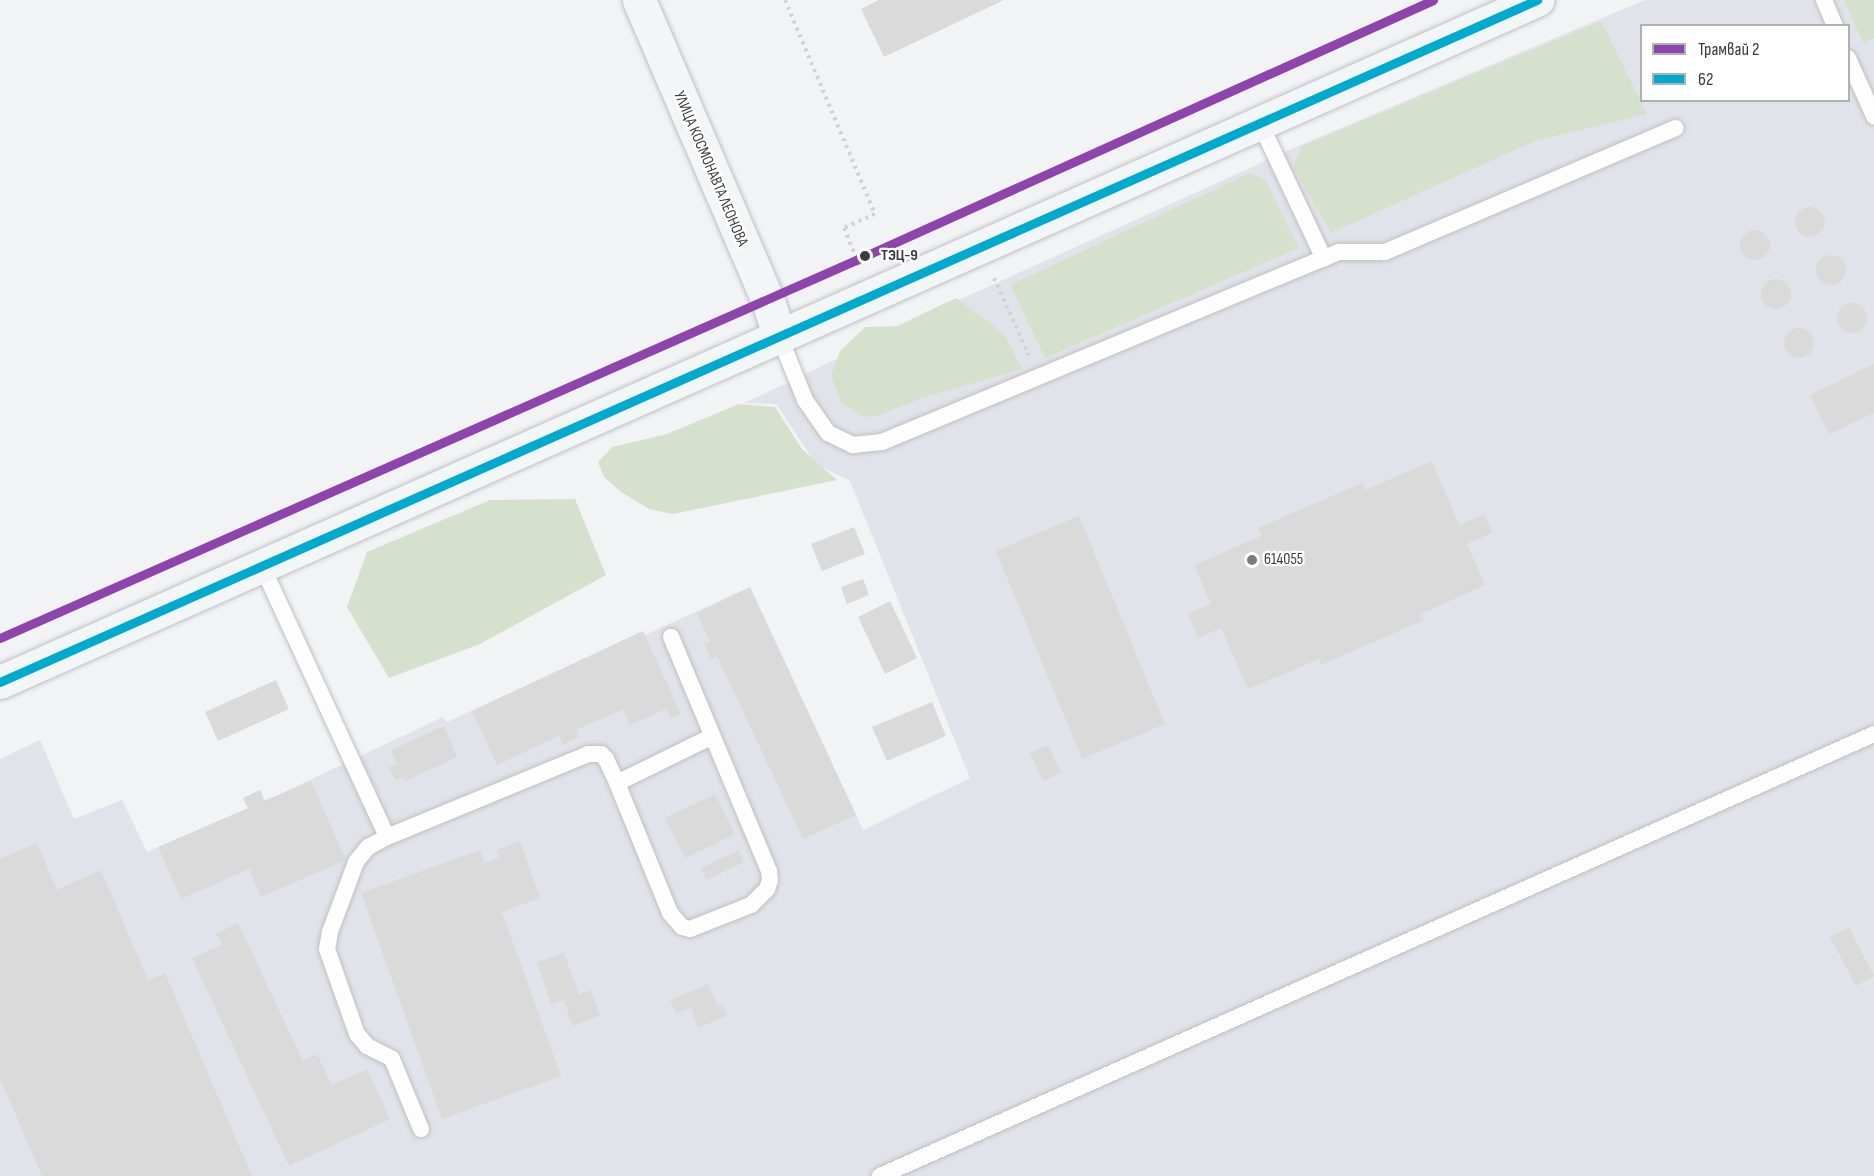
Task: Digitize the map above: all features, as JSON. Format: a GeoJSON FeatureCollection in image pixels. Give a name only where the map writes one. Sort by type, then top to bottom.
{"type":"FeatureCollection","features":[{"type":"Feature","properties":{"kind":"street","name":"УЛИЦА КОСМОНАВТА ЛЕОНОВА"},"geometry":{"type":"LineString","coordinates":[[639,0],[767,298],[780,338]]}},
{"type":"Feature","properties":{"kind":"street"},"geometry":{"type":"LineString","coordinates":[[0,682],[780,338],[1537,0]]}},
{"type":"Feature","properties":{"kind":"lane"},"geometry":{"type":"LineString","coordinates":[[1824,0],[1834,24]]}},
{"type":"Feature","properties":{"kind":"lane"},"geometry":{"type":"LineString","coordinates":[[1850,62],[1874,116]]}},
{"type":"Feature","properties":{"kind":"lane"},"geometry":{"type":"LineString","coordinates":[[1260,123],[1324,259]]}},
{"type":"Feature","properties":{"kind":"lane"},"geometry":{"type":"LineString","coordinates":[[780,338],[814,416],[828,433],[853,445],[882,442],[1040,379],[1324,259],[1349,250],[1367,253],[1385,252],[1676,128]]}},
{"type":"Feature","properties":{"kind":"lane"},"geometry":{"type":"LineString","coordinates":[[262,566],[387,837]]}},
{"type":"Feature","properties":{"kind":"lane"},"geometry":{"type":"LineString","coordinates":[[421,1129],[392,1059],[360,1041],[327,949],[330,932],[356,862],[368,847],[387,837],[588,754],[601,754],[606,759],[617,783],[676,922],[682,927],[698,927],[751,905],[767,889],[770,880],[769,871],[671,637]]}},
{"type":"Feature","properties":{"kind":"lane"},"geometry":{"type":"LineString","coordinates":[[880,1176],[1874,734]]}},
{"type":"Feature","properties":{"kind":"lane"},"geometry":{"type":"LineString","coordinates":[[617,783],[711,737]]}},
{"type":"Feature","properties":{"kind":"path"},"geometry":{"type":"LineString","coordinates":[[785,0],[875,214],[844,228],[863,273]]}},
{"type":"Feature","properties":{"kind":"path"},"geometry":{"type":"LineString","coordinates":[[994,278],[1040,379]]}},
{"type":"Feature","properties":{"kind":"shaded area"},"geometry":{"type":"Polygon","coordinates":[[[1645,0],[1874,0],[1874,1176],[0,1176],[0,759],[40,740],[74,819],[122,800],[147,852],[248,809],[243,798],[260,790],[265,801],[443,717],[447,722],[643,631],[645,635],[750,587],[863,830],[970,778],[850,481],[816,464],[776,404],[745,403],[961,299],[1296,147],[1645,0]]]}},
{"type":"Feature","properties":{"kind":"green space"},"geometry":{"type":"Polygon","coordinates":[[[1844,0],[1874,0],[1874,38],[1863,43],[1844,0]]]}},
{"type":"Feature","properties":{"kind":"green space"},"geometry":{"type":"Polygon","coordinates":[[[1601,21],[1647,114],[1535,141],[1331,233],[1293,167],[1302,146],[1601,21]]]}},
{"type":"Feature","properties":{"kind":"green space"},"geometry":{"type":"Polygon","coordinates":[[[1250,173],[1265,179],[1299,248],[1045,358],[1010,285],[1250,173]]]}},
{"type":"Feature","properties":{"kind":"green space"},"geometry":{"type":"Polygon","coordinates":[[[956,298],[1005,335],[1022,369],[922,398],[877,416],[863,417],[841,402],[831,376],[840,351],[865,327],[897,326],[956,298]]]}},
{"type":"Feature","properties":{"kind":"green space"},"geometry":{"type":"Polygon","coordinates":[[[739,404],[775,407],[802,449],[837,480],[673,514],[649,509],[621,492],[604,477],[598,462],[612,447],[667,434],[739,404]]]}},
{"type":"Feature","properties":{"kind":"green space"},"geometry":{"type":"Polygon","coordinates":[[[575,499],[606,575],[480,644],[389,678],[347,607],[367,552],[490,500],[575,499]]]}},
{"type":"Feature","properties":{"kind":"building"},"geometry":{"type":"Polygon","coordinates":[[[879,0],[1004,0],[884,57],[861,9],[879,0]]]}},
{"type":"Feature","properties":{"kind":"building"},"geometry":{"type":"Polygon","coordinates":[[[1810,207],[1821,211],[1825,222],[1821,233],[1810,237],[1799,233],[1795,222],[1799,211],[1810,207]]]}},
{"type":"Feature","properties":{"kind":"building"},"geometry":{"type":"Polygon","coordinates":[[[1755,230],[1766,234],[1770,245],[1766,256],[1755,260],[1744,256],[1740,245],[1744,234],[1755,230]]]}},
{"type":"Feature","properties":{"kind":"building"},"geometry":{"type":"Polygon","coordinates":[[[1831,255],[1842,259],[1846,270],[1842,281],[1831,285],[1820,281],[1816,270],[1820,259],[1831,255]]]}},
{"type":"Feature","properties":{"kind":"building"},"geometry":{"type":"Polygon","coordinates":[[[1776,279],[1787,283],[1791,294],[1787,305],[1776,309],[1765,305],[1761,294],[1765,283],[1776,279]]]}},
{"type":"Feature","properties":{"kind":"building"},"geometry":{"type":"Polygon","coordinates":[[[1852,303],[1863,307],[1867,318],[1863,329],[1852,333],[1841,329],[1837,318],[1841,307],[1852,303]]]}},
{"type":"Feature","properties":{"kind":"building"},"geometry":{"type":"Polygon","coordinates":[[[1799,328],[1810,332],[1814,343],[1810,354],[1799,358],[1788,354],[1784,343],[1788,332],[1799,328]]]}},
{"type":"Feature","properties":{"kind":"building"},"geometry":{"type":"Polygon","coordinates":[[[1874,364],[1874,413],[1829,434],[1810,395],[1874,364]]]}},
{"type":"Feature","properties":{"kind":"building"},"geometry":{"type":"Polygon","coordinates":[[[1432,461],[1459,525],[1485,514],[1492,533],[1467,544],[1485,585],[1421,614],[1424,620],[1321,665],[1319,659],[1248,689],[1221,628],[1198,638],[1188,614],[1211,604],[1194,565],[1261,536],[1258,528],[1362,483],[1365,490],[1432,461]]]}},
{"type":"Feature","properties":{"kind":"building"},"geometry":{"type":"Polygon","coordinates":[[[1079,516],[1165,724],[1082,759],[996,551],[1079,516]]]}},
{"type":"Feature","properties":{"kind":"building"},"geometry":{"type":"Polygon","coordinates":[[[854,527],[865,554],[822,571],[811,544],[854,527]]]}},
{"type":"Feature","properties":{"kind":"building"},"geometry":{"type":"Polygon","coordinates":[[[863,579],[869,595],[847,604],[841,587],[863,579]]]}},
{"type":"Feature","properties":{"kind":"building"},"geometry":{"type":"Polygon","coordinates":[[[750,587],[856,815],[803,839],[717,656],[711,659],[704,644],[710,642],[697,613],[750,587]]]}},
{"type":"Feature","properties":{"kind":"building"},"geometry":{"type":"Polygon","coordinates":[[[890,601],[917,658],[885,674],[858,617],[890,601]]]}},
{"type":"Feature","properties":{"kind":"building"},"geometry":{"type":"Polygon","coordinates":[[[643,631],[681,714],[671,719],[666,709],[630,725],[623,709],[576,730],[579,737],[563,745],[559,736],[497,765],[472,711],[643,631]]]}},
{"type":"Feature","properties":{"kind":"building"},"geometry":{"type":"Polygon","coordinates":[[[276,680],[289,709],[218,741],[205,712],[276,680]]]}},
{"type":"Feature","properties":{"kind":"building"},"geometry":{"type":"Polygon","coordinates":[[[932,702],[946,736],[887,761],[872,727],[932,702]]]}},
{"type":"Feature","properties":{"kind":"building"},"geometry":{"type":"Polygon","coordinates":[[[444,726],[457,757],[405,781],[403,777],[395,780],[389,767],[397,764],[391,750],[444,726]]]}},
{"type":"Feature","properties":{"kind":"building"},"geometry":{"type":"Polygon","coordinates":[[[1048,745],[1061,773],[1043,781],[1030,753],[1048,745]]]}},
{"type":"Feature","properties":{"kind":"building"},"geometry":{"type":"Polygon","coordinates":[[[311,781],[346,860],[261,897],[249,869],[181,899],[158,847],[248,808],[243,798],[260,790],[264,801],[311,781]]]}},
{"type":"Feature","properties":{"kind":"building"},"geometry":{"type":"Polygon","coordinates":[[[715,794],[735,834],[685,858],[665,818],[715,794]]]}},
{"type":"Feature","properties":{"kind":"building"},"geometry":{"type":"Polygon","coordinates":[[[520,841],[540,898],[502,912],[561,1076],[442,1119],[361,893],[480,850],[484,863],[499,858],[497,850],[520,841]]]}},
{"type":"Feature","properties":{"kind":"building"},"geometry":{"type":"Polygon","coordinates":[[[37,843],[57,890],[101,870],[148,980],[165,973],[252,1176],[42,1176],[0,1078],[0,859],[37,843]]]}},
{"type":"Feature","properties":{"kind":"building"},"geometry":{"type":"Polygon","coordinates":[[[739,850],[744,862],[706,880],[701,868],[739,850]]]}},
{"type":"Feature","properties":{"kind":"building"},"geometry":{"type":"Polygon","coordinates":[[[238,923],[303,1061],[317,1054],[332,1085],[367,1069],[390,1119],[289,1166],[192,958],[222,945],[216,934],[238,923]]]}},
{"type":"Feature","properties":{"kind":"building"},"geometry":{"type":"Polygon","coordinates":[[[1849,928],[1874,976],[1856,986],[1830,937],[1849,928]]]}},
{"type":"Feature","properties":{"kind":"building"},"geometry":{"type":"Polygon","coordinates":[[[564,953],[579,995],[591,990],[600,1016],[572,1026],[564,1000],[551,1004],[537,962],[564,953]]]}},
{"type":"Feature","properties":{"kind":"building"},"geometry":{"type":"Polygon","coordinates":[[[708,984],[718,1007],[723,1005],[727,1016],[698,1028],[691,1008],[676,1014],[670,1000],[708,984]]]}},
{"type":"Feature","properties":{"kind":"tram line","name":"2"},"geometry":{"type":"LineString","coordinates":[[0,638],[865,256],[1433,0]]}},
{"type":"Feature","properties":{"kind":"transit line","name":"62"},"geometry":{"type":"LineString","coordinates":[[0,682],[1537,0]]}},
{"type":"Feature","properties":{"kind":"place","name":"ТЭЦ-9"},"geometry":{"type":"Point","coordinates":[865,256]}},
{"type":"Feature","properties":{"kind":"place","name":"614055"},"geometry":{"type":"Point","coordinates":[1252,560]}}]}
